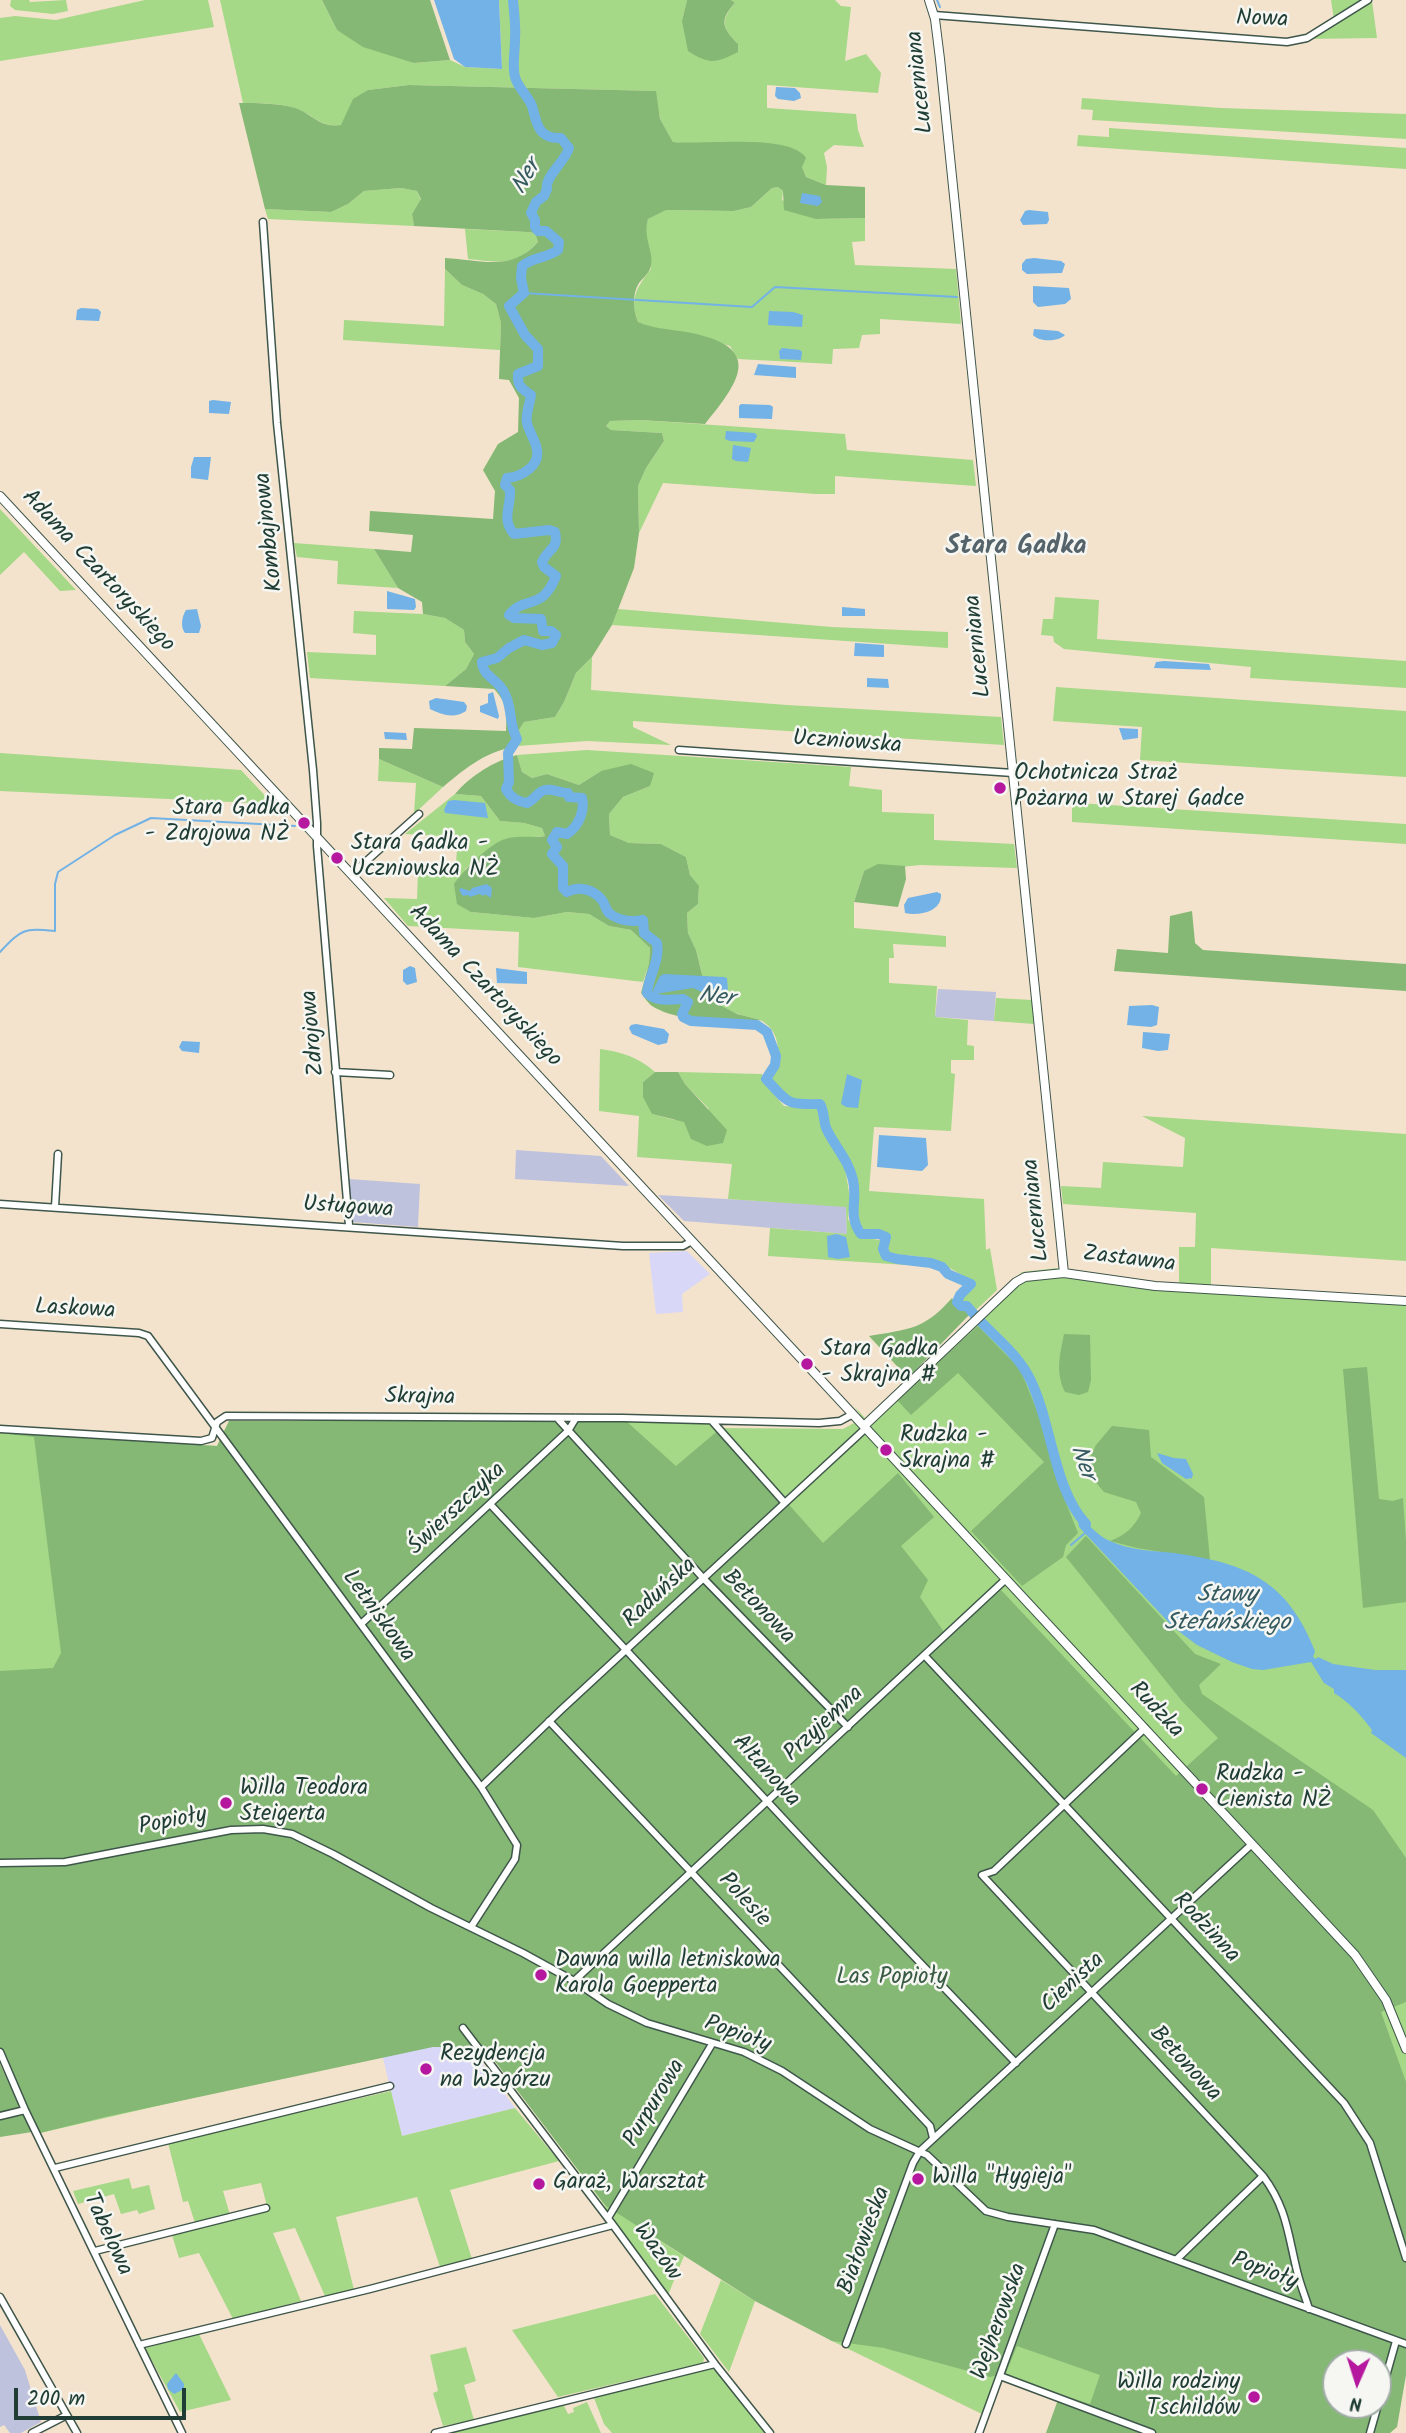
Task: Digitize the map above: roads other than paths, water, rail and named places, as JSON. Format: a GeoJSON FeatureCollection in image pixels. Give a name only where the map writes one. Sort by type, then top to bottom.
{"type":"FeatureCollection","features":[{"type":"Feature","properties":{"kind":"street","name":"Lucerniana"},"geometry":{"type":"LineString","coordinates":[[929,0],[934,15],[940,59],[1064,1272]]}},
{"type":"Feature","properties":{"kind":"street","name":"Nowa"},"geometry":{"type":"LineString","coordinates":[[934,15],[1287,42],[1307,38],[1368,0]]}},
{"type":"Feature","properties":{"kind":"street","name":"Kombajnowa"},"geometry":{"type":"LineString","coordinates":[[263,222],[277,423],[308,717],[317,837]]}},
{"type":"Feature","properties":{"kind":"street","name":"Adama Czartoryskiego"},"geometry":{"type":"LineString","coordinates":[[0,496],[853,1414]]}},
{"type":"Feature","properties":{"kind":"street","name":"Uczniowska"},"geometry":{"type":"LineString","coordinates":[[680,750],[1013,773]]}},
{"type":"Feature","properties":{"kind":"street"},"geometry":{"type":"LineString","coordinates":[[352,874],[419,814]]}},
{"type":"Feature","properties":{"kind":"street","name":"Zdrojowa"},"geometry":{"type":"LineString","coordinates":[[317,837],[349,1225]]}},
{"type":"Feature","properties":{"kind":"street"},"geometry":{"type":"LineString","coordinates":[[335,1072],[390,1076]]}},
{"type":"Feature","properties":{"kind":"street"},"geometry":{"type":"LineString","coordinates":[[55,1207],[58,1154]]}},
{"type":"Feature","properties":{"kind":"street","name":"Usługowa"},"geometry":{"type":"LineString","coordinates":[[0,1203],[623,1245],[683,1246],[692,1241]]}},
{"type":"Feature","properties":{"kind":"street","name":"Zastawna"},"geometry":{"type":"LineString","coordinates":[[865,1427],[1021,1279],[1064,1272],[1155,1286],[1406,1301]]}},
{"type":"Feature","properties":{"kind":"street","name":"Laskowa"},"geometry":{"type":"LineString","coordinates":[[0,1324],[139,1333],[148,1336]]}},
{"type":"Feature","properties":{"kind":"street","name":"Letniskowa"},"geometry":{"type":"LineString","coordinates":[[148,1336],[481,1787],[517,1845],[515,1859],[471,1927]]}},
{"type":"Feature","properties":{"kind":"street","name":"Skrajna"},"geometry":{"type":"LineString","coordinates":[[0,1429],[201,1441],[212,1438],[217,1422],[226,1416],[831,1422],[840,1421],[853,1414]]}},
{"type":"Feature","properties":{"kind":"street","name":"Rudzka"},"geometry":{"type":"LineString","coordinates":[[853,1414],[1368,1971],[1391,2010],[1406,2049]]}},
{"type":"Feature","properties":{"kind":"street","name":"Betonowa"},"geometry":{"type":"LineString","coordinates":[[558,1419],[704,1579],[848,1727]]}},
{"type":"Feature","properties":{"kind":"street","name":"Świerszczyka"},"geometry":{"type":"LineString","coordinates":[[361,1624],[568,1431],[576,1419]]}},
{"type":"Feature","properties":{"kind":"street"},"geometry":{"type":"LineString","coordinates":[[712,1421],[783,1502]]}},
{"type":"Feature","properties":{"kind":"street","name":"Raduńska"},"geometry":{"type":"LineString","coordinates":[[481,1787],[865,1427]]}},
{"type":"Feature","properties":{"kind":"street","name":"Altanowa"},"geometry":{"type":"LineString","coordinates":[[490,1504],[1016,2063]]}},
{"type":"Feature","properties":{"kind":"street","name":"Przyjemna"},"geometry":{"type":"LineString","coordinates":[[574,1980],[1006,1579]]}},
{"type":"Feature","properties":{"kind":"street","name":"Rodzinna"},"geometry":{"type":"LineString","coordinates":[[925,1656],[1344,2103],[1370,2143],[1406,2258]]}},
{"type":"Feature","properties":{"kind":"street","name":"Polesie"},"geometry":{"type":"LineString","coordinates":[[549,1721],[930,2126],[933,2138]]}},
{"type":"Feature","properties":{"kind":"street"},"geometry":{"type":"LineString","coordinates":[[1064,1805],[1144,1728]]}},
{"type":"Feature","properties":{"kind":"street","name":"Betonowa"},"geometry":{"type":"LineString","coordinates":[[1064,1805],[994,1871],[982,1875],[1264,2176],[1281,2206],[1308,2309]]}},
{"type":"Feature","properties":{"kind":"street","name":"Popioły"},"geometry":{"type":"LineString","coordinates":[[0,1863],[65,1863],[231,1830],[280,1831],[333,1854],[431,1908],[574,1980],[608,2004],[647,2023],[744,2052],[782,2071],[870,2129],[920,2151],[986,2211],[1094,2230],[1406,2344]]}},
{"type":"Feature","properties":{"kind":"street","name":"Cienista"},"geometry":{"type":"LineString","coordinates":[[920,2151],[1252,1844]]}},
{"type":"Feature","properties":{"kind":"street","name":"Wazów"},"geometry":{"type":"LineString","coordinates":[[463,2028],[715,2364],[770,2433]]}},
{"type":"Feature","properties":{"kind":"street","name":"Purpurowa"},"geometry":{"type":"LineString","coordinates":[[611,2222],[712,2044]]}},
{"type":"Feature","properties":{"kind":"street","name":"Tabelowa"},"geometry":{"type":"LineString","coordinates":[[0,2052],[182,2433]]}},
{"type":"Feature","properties":{"kind":"street"},"geometry":{"type":"LineString","coordinates":[[55,2168],[390,2085]]}},
{"type":"Feature","properties":{"kind":"street"},"geometry":{"type":"LineString","coordinates":[[0,2116],[26,2110]]}},
{"type":"Feature","properties":{"kind":"street","name":"Białowieska"},"geometry":{"type":"LineString","coordinates":[[846,2344],[913,2163],[920,2151]]}},
{"type":"Feature","properties":{"kind":"street"},"geometry":{"type":"LineString","coordinates":[[1177,2259],[1264,2176]]}},
{"type":"Feature","properties":{"kind":"street"},"geometry":{"type":"LineString","coordinates":[[95,2251],[266,2208]]}},
{"type":"Feature","properties":{"kind":"street"},"geometry":{"type":"LineString","coordinates":[[139,2345],[383,2286],[611,2222]]}},
{"type":"Feature","properties":{"kind":"street","name":"Wejherowska"},"geometry":{"type":"LineString","coordinates":[[979,2433],[1055,2224]]}},
{"type":"Feature","properties":{"kind":"street"},"geometry":{"type":"LineString","coordinates":[[0,2297],[77,2433]]}},
{"type":"Feature","properties":{"kind":"street"},"geometry":{"type":"LineString","coordinates":[[1370,2433],[1396,2341]]}},
{"type":"Feature","properties":{"kind":"street"},"geometry":{"type":"LineString","coordinates":[[435,2433],[715,2364]]}},
{"type":"Feature","properties":{"kind":"street"},"geometry":{"type":"LineString","coordinates":[[1000,2376],[1152,2433]]}},
{"type":"Feature","properties":{"kind":"street"},"geometry":{"type":"LineString","coordinates":[[32,2433],[67,2414]]}},
{"type":"Feature","properties":{"kind":"water"},"geometry":{"type":"Polygon","coordinates":[[[434,0],[499,0],[502,69],[465,67],[454,59],[434,0]]]}},
{"type":"Feature","properties":{"kind":"water"},"geometry":{"type":"Polygon","coordinates":[[[776,87],[795,88],[801,98],[794,101],[778,99],[775,96],[776,87]]]}},
{"type":"Feature","properties":{"kind":"water"},"geometry":{"type":"Polygon","coordinates":[[[802,193],[820,196],[822,202],[818,206],[800,203],[802,193]]]}},
{"type":"Feature","properties":{"kind":"water"},"geometry":{"type":"Polygon","coordinates":[[[1025,211],[1048,212],[1047,224],[1023,225],[1020,220],[1025,211]]]}},
{"type":"Feature","properties":{"kind":"water"},"geometry":{"type":"Polygon","coordinates":[[[1026,259],[1061,261],[1065,264],[1062,273],[1027,274],[1022,270],[1022,264],[1026,259]]]}},
{"type":"Feature","properties":{"kind":"water"},"geometry":{"type":"Polygon","coordinates":[[[1033,286],[1069,288],[1071,299],[1065,304],[1038,307],[1033,302],[1033,286]]]}},
{"type":"Feature","properties":{"kind":"water"},"geometry":{"type":"Polygon","coordinates":[[[98,309],[101,312],[99,321],[76,320],[77,310],[98,309]]]}},
{"type":"Feature","properties":{"kind":"water"},"geometry":{"type":"Polygon","coordinates":[[[769,311],[803,315],[802,327],[768,325],[769,311]]]}},
{"type":"Feature","properties":{"kind":"water"},"geometry":{"type":"Polygon","coordinates":[[[1034,329],[1058,331],[1065,335],[1058,339],[1044,340],[1033,335],[1034,329]]]}},
{"type":"Feature","properties":{"kind":"water"},"geometry":{"type":"Polygon","coordinates":[[[782,348],[800,350],[801,360],[780,359],[779,351],[782,348]]]}},
{"type":"Feature","properties":{"kind":"water"},"geometry":{"type":"Polygon","coordinates":[[[758,364],[796,367],[796,378],[754,375],[758,364]]]}},
{"type":"Feature","properties":{"kind":"water"},"geometry":{"type":"Polygon","coordinates":[[[209,401],[231,402],[229,414],[209,413],[209,401]]]}},
{"type":"Feature","properties":{"kind":"water"},"geometry":{"type":"Polygon","coordinates":[[[741,404],[770,405],[773,407],[772,419],[739,418],[741,404]]]}},
{"type":"Feature","properties":{"kind":"water"},"geometry":{"type":"Polygon","coordinates":[[[726,431],[755,433],[757,436],[754,442],[730,441],[725,439],[726,431]]]}},
{"type":"Feature","properties":{"kind":"water"},"geometry":{"type":"Polygon","coordinates":[[[733,445],[751,448],[748,462],[732,459],[733,445]]]}},
{"type":"Feature","properties":{"kind":"water"},"geometry":{"type":"Polygon","coordinates":[[[194,457],[211,457],[208,480],[191,478],[194,457]]]}},
{"type":"Feature","properties":{"kind":"water"},"geometry":{"type":"Polygon","coordinates":[[[387,591],[415,599],[416,607],[414,610],[387,609],[387,591]]]}},
{"type":"Feature","properties":{"kind":"water"},"geometry":{"type":"Polygon","coordinates":[[[842,607],[865,609],[865,616],[842,616],[842,607]]]}},
{"type":"Feature","properties":{"kind":"water"},"geometry":{"type":"Polygon","coordinates":[[[197,609],[201,626],[199,633],[185,633],[182,625],[186,610],[197,609]]]}},
{"type":"Feature","properties":{"kind":"water"},"geometry":{"type":"Polygon","coordinates":[[[855,643],[884,645],[884,657],[854,656],[855,643]]]}},
{"type":"Feature","properties":{"kind":"water"},"geometry":{"type":"Polygon","coordinates":[[[1156,662],[1209,664],[1211,670],[1154,668],[1156,662]]]}},
{"type":"Feature","properties":{"kind":"water"},"geometry":{"type":"Polygon","coordinates":[[[867,678],[888,679],[889,688],[867,687],[867,678]]]}},
{"type":"Feature","properties":{"kind":"water"},"geometry":{"type":"Polygon","coordinates":[[[493,692],[498,719],[480,712],[480,706],[488,703],[488,694],[493,692]]]}},
{"type":"Feature","properties":{"kind":"water"},"geometry":{"type":"Polygon","coordinates":[[[436,698],[464,702],[466,711],[452,715],[434,711],[430,709],[429,701],[436,698]]]}},
{"type":"Feature","properties":{"kind":"water"},"geometry":{"type":"Polygon","coordinates":[[[1119,728],[1138,729],[1138,738],[1123,740],[1119,728]]]}},
{"type":"Feature","properties":{"kind":"water"},"geometry":{"type":"Polygon","coordinates":[[[384,732],[406,733],[407,740],[385,739],[384,732]]]}},
{"type":"Feature","properties":{"kind":"water"},"geometry":{"type":"Polygon","coordinates":[[[448,801],[485,803],[488,818],[445,813],[448,801]]]}},
{"type":"Feature","properties":{"kind":"water"},"geometry":{"type":"Polygon","coordinates":[[[487,884],[492,888],[491,898],[485,894],[463,896],[459,890],[461,888],[470,891],[487,884]]]}},
{"type":"Feature","properties":{"kind":"water"},"geometry":{"type":"Polygon","coordinates":[[[937,892],[941,894],[940,900],[934,909],[917,914],[905,913],[904,905],[908,898],[937,892]]]}},
{"type":"Feature","properties":{"kind":"water"},"geometry":{"type":"Polygon","coordinates":[[[410,966],[415,968],[417,982],[407,985],[403,981],[403,970],[410,966]]]}},
{"type":"Feature","properties":{"kind":"water"},"geometry":{"type":"Polygon","coordinates":[[[496,968],[527,972],[527,984],[497,983],[496,968]]]}},
{"type":"Feature","properties":{"kind":"water"},"geometry":{"type":"Polygon","coordinates":[[[660,976],[724,977],[727,978],[728,991],[704,993],[693,988],[655,994],[653,990],[660,976]]]}},
{"type":"Feature","properties":{"kind":"water"},"geometry":{"type":"Polygon","coordinates":[[[1129,1006],[1159,1007],[1157,1025],[1127,1025],[1129,1006]]]}},
{"type":"Feature","properties":{"kind":"water"},"geometry":{"type":"Polygon","coordinates":[[[636,1024],[664,1029],[669,1034],[667,1043],[658,1045],[632,1034],[629,1028],[636,1024]]]}},
{"type":"Feature","properties":{"kind":"water"},"geometry":{"type":"Polygon","coordinates":[[[1143,1032],[1170,1034],[1168,1050],[1142,1048],[1143,1032]]]}},
{"type":"Feature","properties":{"kind":"water"},"geometry":{"type":"Polygon","coordinates":[[[182,1041],[200,1042],[199,1053],[182,1051],[179,1047],[182,1041]]]}},
{"type":"Feature","properties":{"kind":"water"},"geometry":{"type":"Polygon","coordinates":[[[847,1074],[862,1080],[858,1108],[841,1104],[847,1074]]]}},
{"type":"Feature","properties":{"kind":"water"},"geometry":{"type":"Polygon","coordinates":[[[879,1135],[926,1138],[928,1165],[922,1171],[877,1167],[879,1135]]]}},
{"type":"Feature","properties":{"kind":"water"},"geometry":{"type":"Polygon","coordinates":[[[837,1234],[846,1237],[850,1257],[828,1257],[827,1236],[837,1234]]]}},
{"type":"Feature","properties":{"kind":"water"},"geometry":{"type":"Polygon","coordinates":[[[1157,1453],[1186,1459],[1193,1474],[1192,1478],[1186,1479],[1162,1463],[1157,1453]]]}},
{"type":"Feature","properties":{"kind":"water","name":"Stawy Stefańskiego"},"geometry":{"type":"Polygon","coordinates":[[[1077,1514],[1105,1539],[1117,1544],[1200,1557],[1243,1570],[1261,1579],[1277,1591],[1291,1607],[1304,1627],[1315,1651],[1313,1657],[1316,1659],[1318,1657],[1333,1664],[1375,1670],[1406,1670],[1406,1758],[1371,1733],[1372,1730],[1359,1714],[1334,1693],[1334,1689],[1324,1683],[1311,1662],[1263,1670],[1252,1669],[1197,1645],[1173,1627],[1079,1527],[1077,1514]]]}},
{"type":"Feature","properties":{"kind":"water"},"geometry":{"type":"Polygon","coordinates":[[[176,2373],[184,2384],[184,2389],[174,2394],[167,2384],[176,2373]]]}},
{"type":"Feature","properties":{"kind":"waterway","name":"Ner"},"geometry":{"type":"LineString","coordinates":[[513,0],[516,81],[530,102],[543,133],[553,138],[561,138],[569,148],[549,180],[544,196],[536,202],[531,213],[538,231],[546,231],[559,242],[558,250],[522,266],[524,293],[509,306],[525,335],[538,349],[538,366],[518,374],[521,387],[531,395],[527,420],[537,456],[528,470],[507,478],[505,485],[510,490],[508,523],[514,534],[549,530],[555,532],[556,538],[554,546],[542,562],[544,567],[556,576],[551,587],[539,599],[515,609],[509,615],[514,618],[541,619],[543,631],[551,631],[556,635],[552,643],[542,645],[524,640],[497,658],[482,662],[485,671],[507,698],[517,739],[508,753],[509,782],[506,789],[515,799],[527,803],[542,791],[548,790],[582,798],[582,813],[578,823],[567,834],[557,832],[552,840],[557,847],[552,854],[563,866],[563,888],[567,892],[581,889],[595,894],[602,900],[608,912],[618,918],[643,920],[644,933],[657,943],[658,950],[647,993],[660,999],[683,999],[688,1002],[682,1014],[691,1021],[757,1025],[767,1032],[776,1056],[775,1065],[766,1079],[788,1101],[820,1104],[827,1130],[851,1173],[854,1214],[861,1234],[879,1234],[886,1237],[883,1249],[886,1256],[931,1263],[971,1284],[957,1302],[961,1306],[967,1306],[1009,1350],[1030,1379],[1066,1492],[1086,1524]]}},
{"type":"Feature","properties":{"kind":"waterway"},"geometry":{"type":"LineString","coordinates":[[937,0],[940,7]]}},
{"type":"Feature","properties":{"kind":"waterway"},"geometry":{"type":"LineString","coordinates":[[524,293],[752,307],[775,287],[957,297]]}},
{"type":"Feature","properties":{"kind":"waterway"},"geometry":{"type":"LineString","coordinates":[[0,952],[19,934],[29,930],[55,931],[55,884],[58,872],[115,835],[151,818],[295,826]]}},
{"type":"Feature","properties":{"kind":"waterway"},"geometry":{"type":"LineString","coordinates":[[1071,1545],[1085,1533]]}},
{"type":"Feature","properties":{"kind":"place","name":"Ochotnicza Straż Pożarna w Starej Gadce"},"geometry":{"type":"Point","coordinates":[1000,788]}},
{"type":"Feature","properties":{"kind":"place","name":"Stara Gadka - Zdrojowa NŻ"},"geometry":{"type":"Point","coordinates":[304,823]}},
{"type":"Feature","properties":{"kind":"place","name":"Stara Gadka - Uczniowska NŻ"},"geometry":{"type":"Point","coordinates":[337,858]}},
{"type":"Feature","properties":{"kind":"place","name":"Stara Gadka - Skrajna #"},"geometry":{"type":"Point","coordinates":[807,1364]}},
{"type":"Feature","properties":{"kind":"place","name":"Rudzka - Skrajna #"},"geometry":{"type":"Point","coordinates":[886,1450]}},
{"type":"Feature","properties":{"kind":"place","name":"Rudzka - Cienista NŻ"},"geometry":{"type":"Point","coordinates":[1202,1789]}},
{"type":"Feature","properties":{"kind":"place","name":"Willa Teodora Steigerta"},"geometry":{"type":"Point","coordinates":[226,1803]}},
{"type":"Feature","properties":{"kind":"place","name":"Dawna willa letniskowa Karola Goepperta"},"geometry":{"type":"Point","coordinates":[541,1975]}},
{"type":"Feature","properties":{"kind":"place","name":"Rezydencja na Wzgórzu"},"geometry":{"type":"Point","coordinates":[426,2069]}},
{"type":"Feature","properties":{"kind":"place","name":"Willa \"Hygieja\""},"geometry":{"type":"Point","coordinates":[918,2179]}},
{"type":"Feature","properties":{"kind":"place","name":"Garaż, Warsztat"},"geometry":{"type":"Point","coordinates":[539,2184]}},
{"type":"Feature","properties":{"kind":"place","name":"Willa rodziny Tschildów"},"geometry":{"type":"Point","coordinates":[1254,2397]}},
{"type":"Feature","properties":{"kind":"district","name":"Stara Gadka"},"geometry":{"type":"Point","coordinates":[1016,549]}},
{"type":"Feature","properties":{"kind":"park label","name":"Las Popioły"},"geometry":{"type":"Point","coordinates":[892,1979]}}]}
